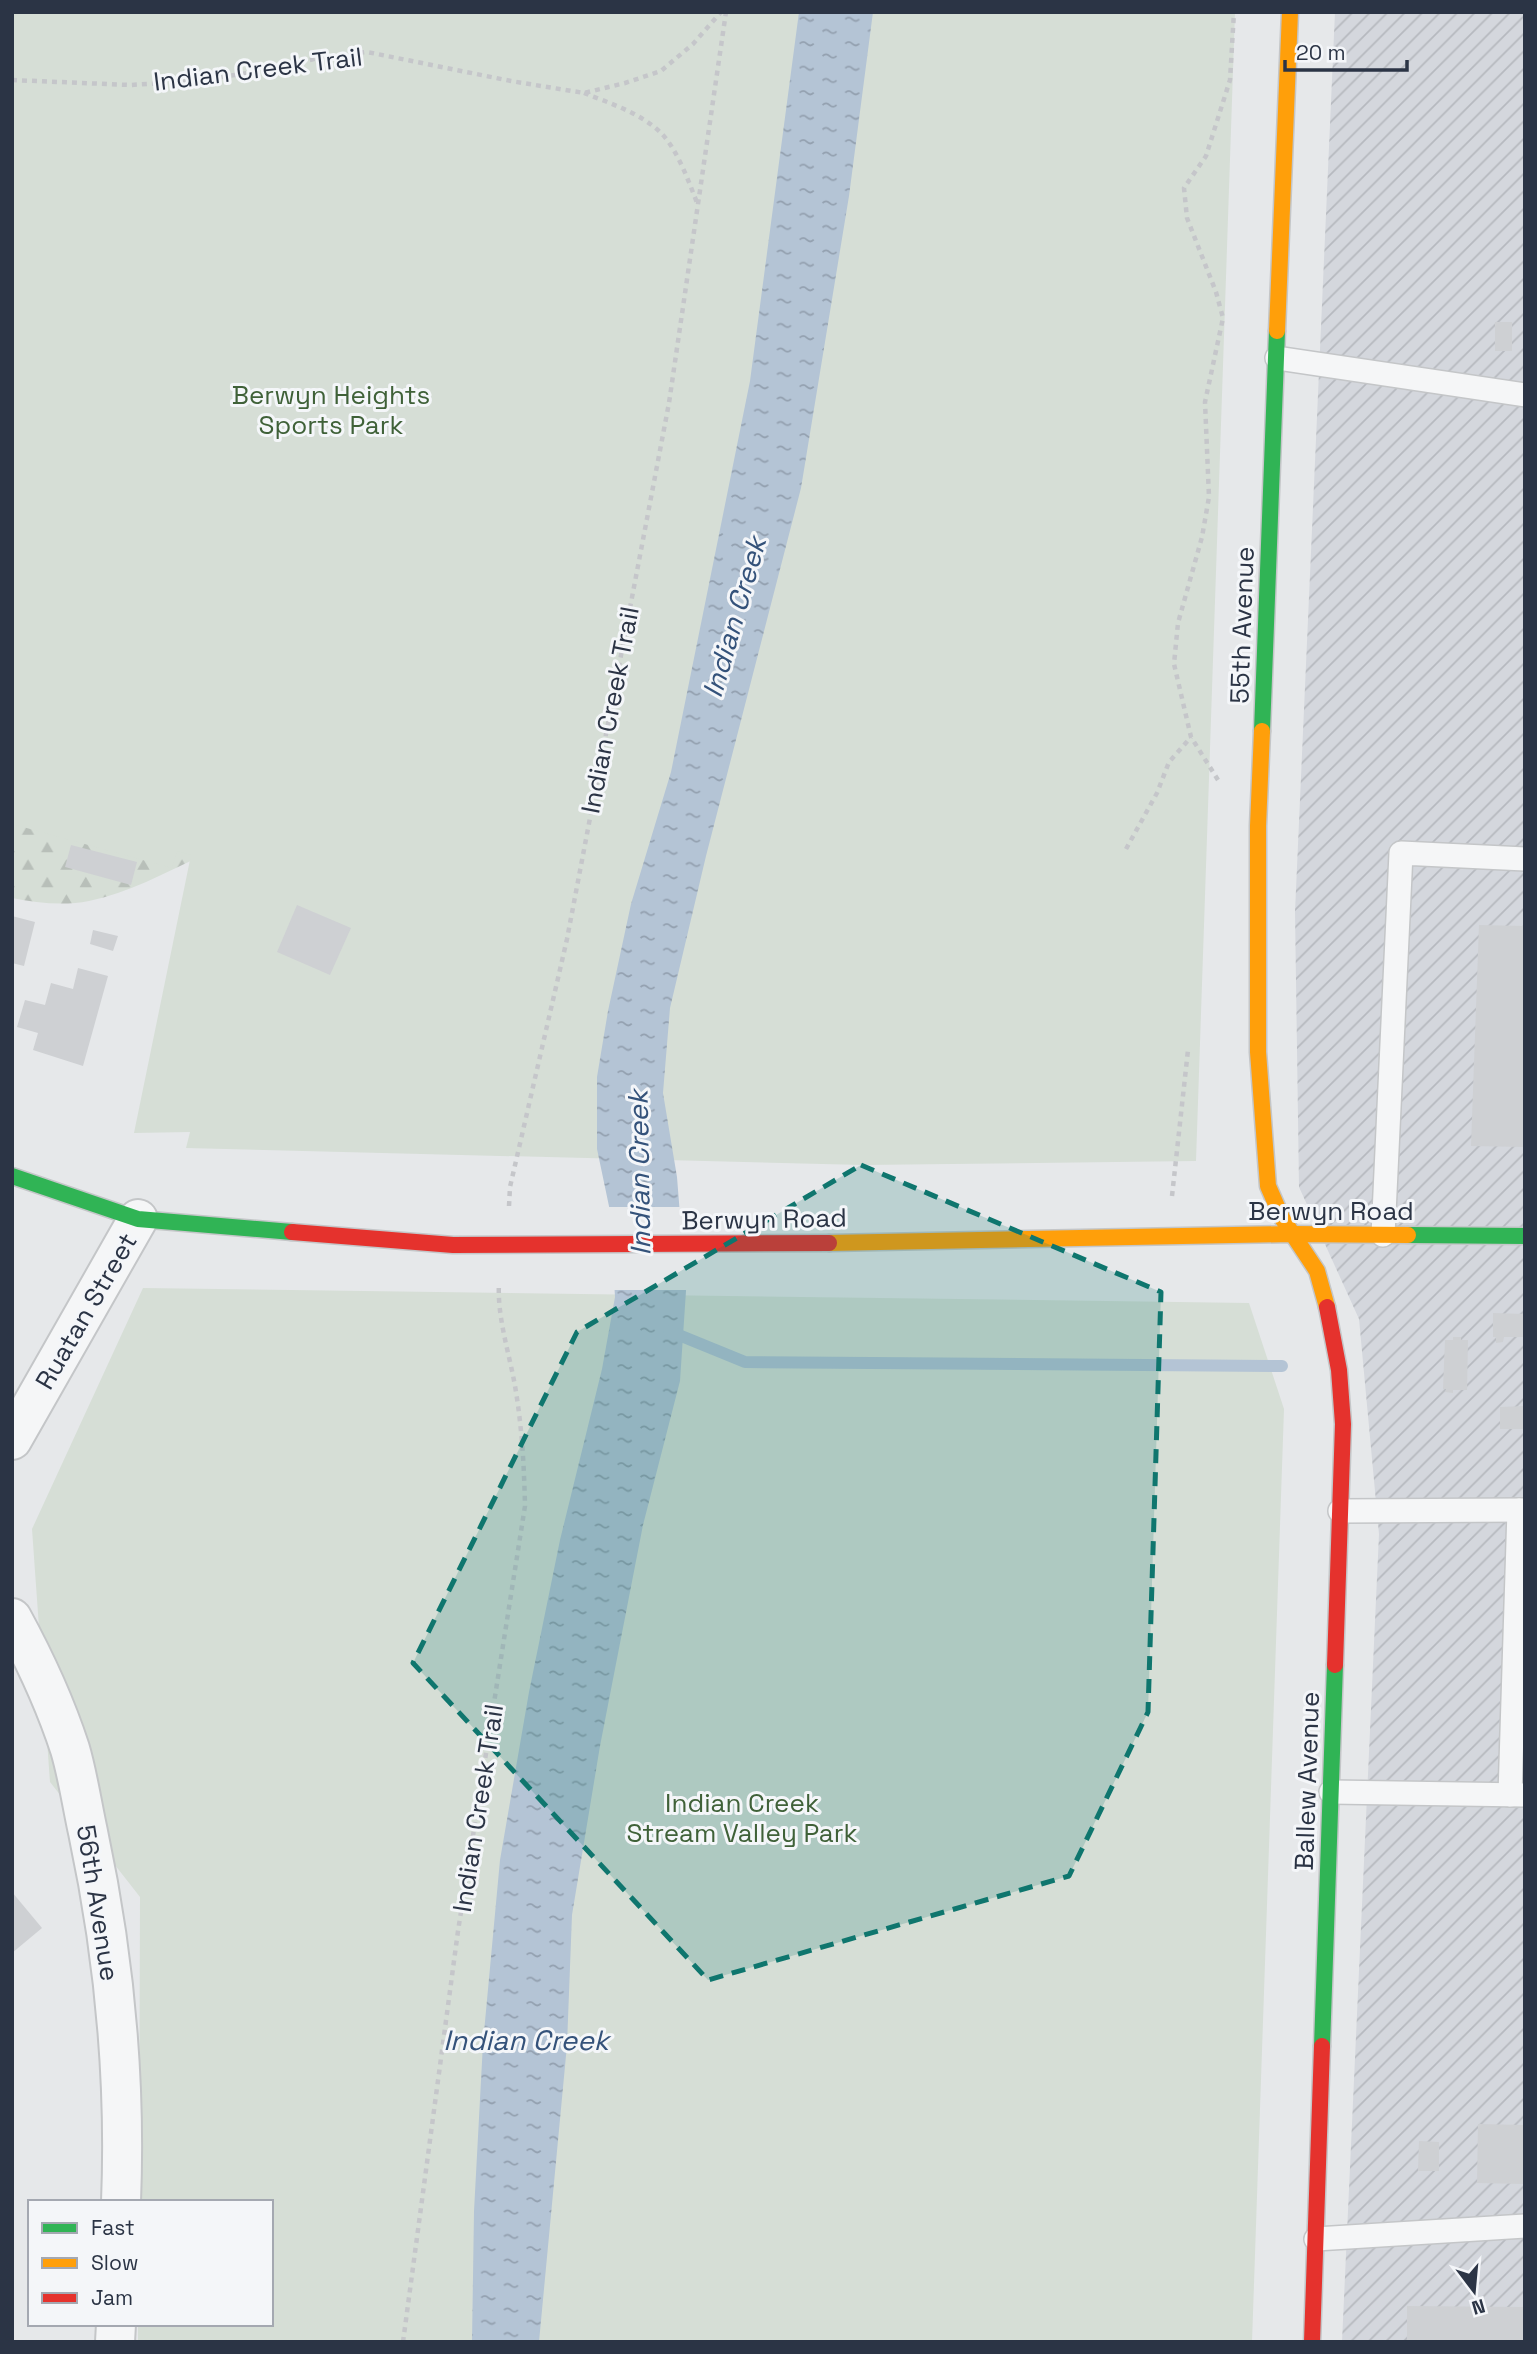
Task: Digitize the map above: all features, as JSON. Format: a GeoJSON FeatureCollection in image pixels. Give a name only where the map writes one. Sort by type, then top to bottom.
{"type":"FeatureCollection","features":[{"type":"Feature","properties":{"kind":"street","name":"55th Avenue"},"geometry":{"type":"LineString","coordinates":[[1290,12],[1258,826],[1258,1052],[1268,1186],[1273,1203],[1291,1234]]}},
{"type":"Feature","properties":{"kind":"street","name":"Berwyn Road"},"geometry":{"type":"LineString","coordinates":[[12,1176],[138,1219],[453,1245],[706,1245],[1291,1234],[1525,1236]]}},
{"type":"Feature","properties":{"kind":"street","name":"Ruatan Street"},"geometry":{"type":"LineString","coordinates":[[12,1440],[138,1219]]}},
{"type":"Feature","properties":{"kind":"street","name":"Ballew Avenue"},"geometry":{"type":"LineString","coordinates":[[1291,1234],[1315,1266],[1321,1283],[1342,1380],[1343,1423],[1312,2342]]}},
{"type":"Feature","properties":{"kind":"street","name":"56th Avenue"},"geometry":{"type":"LineString","coordinates":[[12,1618],[41,1671],[70,1751],[96,1871],[119,2040],[121,2200]]}},
{"type":"Feature","properties":{"kind":"lane"},"geometry":{"type":"LineString","coordinates":[[1277,358],[1525,395]]}},
{"type":"Feature","properties":{"kind":"lane"},"geometry":{"type":"LineString","coordinates":[[1383,1235],[1401,853],[1525,859]]}},
{"type":"Feature","properties":{"kind":"lane"},"geometry":{"type":"LineString","coordinates":[[1331,1792],[1518,1795],[1522,1510],[1340,1511]]}},
{"type":"Feature","properties":{"kind":"lane"},"geometry":{"type":"LineString","coordinates":[[1316,2239],[1525,2226]]}},
{"type":"Feature","properties":{"kind":"path","name":"Indian Creek Trail"},"geometry":{"type":"LineString","coordinates":[[584,93],[662,71],[724,12]]}},
{"type":"Feature","properties":{"kind":"path","name":"Indian Creek Trail"},"geometry":{"type":"LineString","coordinates":[[509,1211],[509,1187],[567,939],[669,403],[699,206],[724,12]]}},
{"type":"Feature","properties":{"kind":"path"},"geometry":{"type":"LineString","coordinates":[[1220,784],[1191,737],[1174,664],[1178,624],[1202,537],[1209,496],[1205,402],[1223,318],[1216,292],[1187,218],[1184,188],[1206,156],[1230,80],[1234,12]]}},
{"type":"Feature","properties":{"kind":"path","name":"Indian Creek Trail"},"geometry":{"type":"LineString","coordinates":[[12,80],[130,85],[194,81],[261,71],[323,57],[367,52],[584,93],[632,113],[661,133],[680,164],[699,206]]}},
{"type":"Feature","properties":{"kind":"path"},"geometry":{"type":"LineString","coordinates":[[1126,849],[1157,793],[1168,762],[1191,737]]}},
{"type":"Feature","properties":{"kind":"path"},"geometry":{"type":"LineString","coordinates":[[1171,1205],[1188,1050]]}},
{"type":"Feature","properties":{"kind":"path","name":"Indian Creek Trail"},"geometry":{"type":"LineString","coordinates":[[402,2342],[454,1957],[524,1506],[524,1443],[498,1304],[499,1275]]}},
{"type":"Feature","properties":{"kind":"highlighted area"},"geometry":{"type":"Polygon","coordinates":[[[861,1165],[1161,1292],[1148,1712],[1069,1876],[708,1980],[413,1663],[577,1332],[861,1165]]]}},
{"type":"Feature","properties":{"kind":"shaded area"},"geometry":{"type":"Polygon","coordinates":[[[1335,12],[1525,12],[1525,2342],[1342,2342],[1379,1534],[1359,1319],[1299,1187],[1295,912],[1335,12]]]}},
{"type":"Feature","properties":{"kind":"green space","name":"Berwyn Heights Sports Park"},"geometry":{"type":"Polygon","coordinates":[[[12,12],[1235,12],[1196,1161],[863,1165],[186,1148],[190,1132],[134,1133],[191,855],[177,851],[172,868],[12,824],[12,12]]]}},
{"type":"Feature","properties":{"kind":"green space"},"geometry":{"type":"Polygon","coordinates":[[[12,760],[201,856],[132,888],[89,901],[50,903],[12,898],[12,760]]]}},
{"type":"Feature","properties":{"kind":"green space","name":"Indian Creek Stream Valley Park"},"geometry":{"type":"Polygon","coordinates":[[[143,1288],[1249,1303],[1284,1409],[1252,2342],[138,2342],[138,2326],[273,2326],[273,2200],[139,2200],[140,1897],[50,1782],[32,1529],[143,1288]]]}},
{"type":"Feature","properties":{"kind":"water","name":"Indian Creek"},"geometry":{"type":"Polygon","coordinates":[[[799,12],[873,12],[849,196],[801,488],[706,856],[670,1008],[663,1093],[677,1177],[686,1291],[680,1381],[643,1525],[600,1746],[572,1915],[567,2045],[539,2342],[472,2342],[474,2211],[483,2043],[500,1860],[529,1692],[560,1540],[602,1369],[615,1297],[610,1211],[597,1149],[597,1077],[631,904],[671,772],[750,381],[799,12]]]}},
{"type":"Feature","properties":{"kind":"pier"},"geometry":{"type":"Polygon","coordinates":[[[605,1207],[683,1207],[689,1290],[611,1290],[605,1207]]]}},
{"type":"Feature","properties":{"kind":"building"},"geometry":{"type":"Polygon","coordinates":[[[1495,322],[1512,322],[1512,351],[1495,351],[1495,322]]]}},
{"type":"Feature","properties":{"kind":"building"},"geometry":{"type":"Polygon","coordinates":[[[71,845],[137,862],[131,885],[65,867],[71,845]]]}},
{"type":"Feature","properties":{"kind":"building"},"geometry":{"type":"Polygon","coordinates":[[[297,905],[351,928],[330,975],[277,952],[297,905]]]}},
{"type":"Feature","properties":{"kind":"building"},"geometry":{"type":"Polygon","coordinates":[[[12,916],[35,922],[24,966],[12,963],[12,916]]]}},
{"type":"Feature","properties":{"kind":"building"},"geometry":{"type":"Polygon","coordinates":[[[1479,925],[1525,926],[1525,1147],[1471,1146],[1479,925]]]}},
{"type":"Feature","properties":{"kind":"building"},"geometry":{"type":"Polygon","coordinates":[[[93,930],[118,936],[113,951],[90,944],[93,930]]]}},
{"type":"Feature","properties":{"kind":"building"},"geometry":{"type":"Polygon","coordinates":[[[78,968],[108,976],[83,1066],[33,1050],[38,1033],[17,1027],[25,1000],[45,1005],[51,983],[73,989],[78,968]]]}},
{"type":"Feature","properties":{"kind":"building"},"geometry":{"type":"Polygon","coordinates":[[[1493,1313],[1525,1314],[1525,1337],[1504,1337],[1503,1342],[1496,1343],[1496,1337],[1493,1337],[1493,1313]]]}},
{"type":"Feature","properties":{"kind":"building"},"geometry":{"type":"Polygon","coordinates":[[[1453,1337],[1468,1340],[1467,1390],[1453,1390],[1453,1393],[1443,1389],[1445,1340],[1453,1340],[1453,1337]]]}},
{"type":"Feature","properties":{"kind":"building"},"geometry":{"type":"Polygon","coordinates":[[[1525,1406],[1525,1429],[1500,1429],[1500,1407],[1525,1406]]]}},
{"type":"Feature","properties":{"kind":"building"},"geometry":{"type":"Polygon","coordinates":[[[12,1892],[42,1928],[12,1953],[12,1892]]]}},
{"type":"Feature","properties":{"kind":"building"},"geometry":{"type":"Polygon","coordinates":[[[1478,2124],[1525,2125],[1525,2184],[1477,2183],[1478,2124]]]}},
{"type":"Feature","properties":{"kind":"building"},"geometry":{"type":"Polygon","coordinates":[[[1419,2141],[1439,2142],[1439,2171],[1418,2171],[1419,2141]]]}},
{"type":"Feature","properties":{"kind":"building"},"geometry":{"type":"Polygon","coordinates":[[[1407,2306],[1525,2307],[1525,2342],[1407,2342],[1407,2306]]]}},
{"type":"Feature","properties":{"kind":"waterway"},"geometry":{"type":"LineString","coordinates":[[669,1331],[745,1362],[1282,1366]]}},
{"type":"Feature","properties":{"kind":"traffic: fast"},"geometry":{"type":"LineString","coordinates":[[1262,731],[1277,331]]}},
{"type":"Feature","properties":{"kind":"traffic: fast"},"geometry":{"type":"LineString","coordinates":[[12,1176],[138,1219],[292,1232]]}},
{"type":"Feature","properties":{"kind":"traffic: fast"},"geometry":{"type":"LineString","coordinates":[[1408,1235],[1525,1236]]}},
{"type":"Feature","properties":{"kind":"traffic: fast"},"geometry":{"type":"LineString","coordinates":[[1322,2046],[1335,1665]]}},
{"type":"Feature","properties":{"kind":"traffic: slow"},"geometry":{"type":"LineString","coordinates":[[1277,331],[1290,12]]}},
{"type":"Feature","properties":{"kind":"traffic: slow"},"geometry":{"type":"LineString","coordinates":[[1262,731],[1258,826],[1258,1052],[1268,1186],[1282,1218],[1317,1271],[1327,1307]]}},
{"type":"Feature","properties":{"kind":"traffic: slow"},"geometry":{"type":"LineString","coordinates":[[829,1243],[1291,1234],[1408,1235]]}},
{"type":"Feature","properties":{"kind":"traffic: jam"},"geometry":{"type":"LineString","coordinates":[[292,1232],[453,1245],[829,1243]]}},
{"type":"Feature","properties":{"kind":"traffic: jam"},"geometry":{"type":"LineString","coordinates":[[1327,1307],[1339,1370],[1343,1424],[1335,1665]]}},
{"type":"Feature","properties":{"kind":"traffic: jam"},"geometry":{"type":"LineString","coordinates":[[1312,2342],[1322,2046]]}}]}
